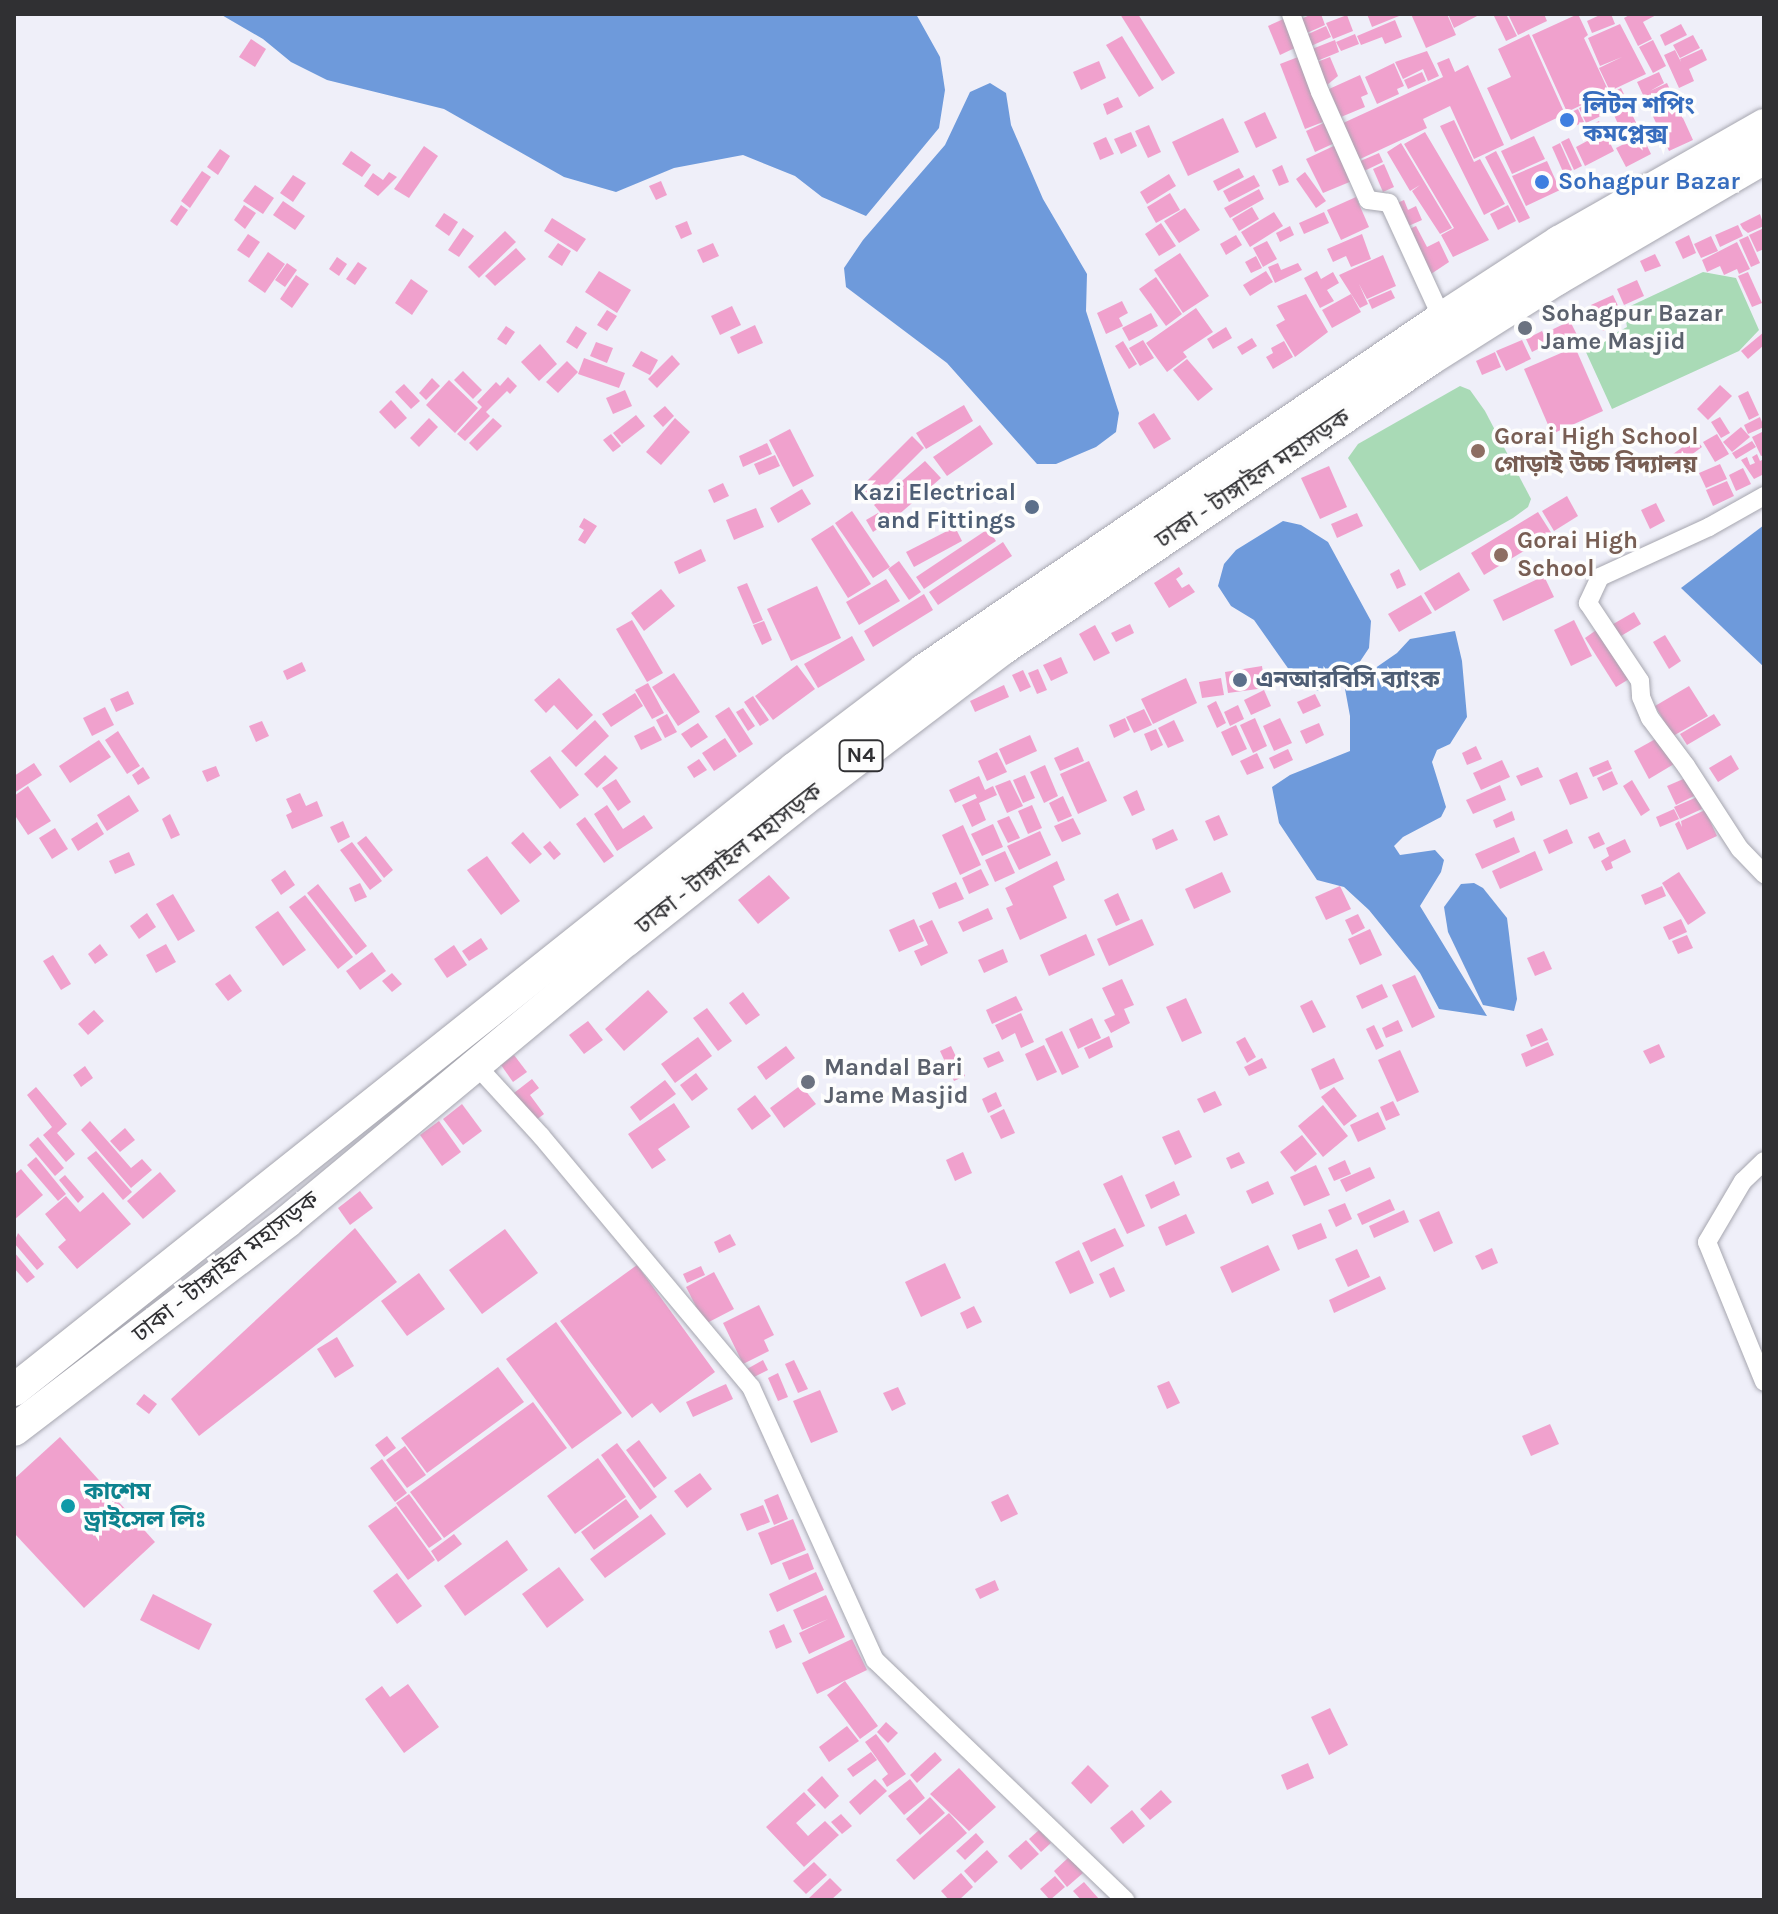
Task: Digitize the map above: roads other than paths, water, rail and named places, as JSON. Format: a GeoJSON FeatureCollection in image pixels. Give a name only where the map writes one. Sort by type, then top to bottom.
{"type":"FeatureCollection","features":[{"type":"Feature","properties":{"kind":"highway","name":"ঢাকা - টাঙ্গাইল মহাসড়ক"},"geometry":{"type":"LineString","coordinates":[[14,1390],[795,768],[924,670],[1559,242],[1764,125]]}},
{"type":"Feature","properties":{"kind":"highway","name":"ঢাকা - টাঙ্গাইল মহাসড়ক"},"geometry":{"type":"LineString","coordinates":[[14,1430],[288,1221],[801,801],[1004,648],[1429,360],[1557,279],[1764,158]]}},
{"type":"Feature","properties":{"kind":"highway"},"geometry":{"type":"LineString","coordinates":[[157,1277],[179,1304]]}},
{"type":"Feature","properties":{"kind":"street"},"geometry":{"type":"LineString","coordinates":[[1291,14],[1320,92],[1368,200],[1389,203],[1442,318]]}},
{"type":"Feature","properties":{"kind":"street"},"geometry":{"type":"LineString","coordinates":[[1764,496],[1600,577],[1588,603],[1640,681],[1641,697],[1650,718],[1686,766],[1740,849],[1764,874]]}},
{"type":"Feature","properties":{"kind":"street"},"geometry":{"type":"LineString","coordinates":[[476,1065],[551,1148],[751,1387],[875,1660],[1125,1900]]}},
{"type":"Feature","properties":{"kind":"street"},"geometry":{"type":"LineString","coordinates":[[1764,1161],[1743,1181],[1707,1242],[1764,1382]]}},
{"type":"Feature","properties":{"kind":"water"},"geometry":{"type":"Polygon","coordinates":[[[220,14],[916,14],[940,57],[945,90],[939,128],[866,216],[822,197],[795,176],[743,155],[674,168],[616,192],[564,177],[444,109],[327,80],[291,62],[263,39],[220,14]]]}},
{"type":"Feature","properties":{"kind":"water"},"geometry":{"type":"Polygon","coordinates":[[[990,83],[1006,93],[1011,125],[1043,199],[1087,274],[1086,311],[1119,413],[1116,432],[1096,447],[1056,464],[1037,464],[947,363],[846,287],[844,268],[863,240],[945,145],[970,92],[990,83]]]}},
{"type":"Feature","properties":{"kind":"water"},"geometry":{"type":"Polygon","coordinates":[[[1283,521],[1301,525],[1328,542],[1371,621],[1369,648],[1355,669],[1318,691],[1297,681],[1254,620],[1231,606],[1218,586],[1224,564],[1236,550],[1283,521]]]}},
{"type":"Feature","properties":{"kind":"water"},"geometry":{"type":"Polygon","coordinates":[[[1764,525],[1764,667],[1681,588],[1764,525]]]}},
{"type":"Feature","properties":{"kind":"water"},"geometry":{"type":"Polygon","coordinates":[[[1455,631],[1462,661],[1467,717],[1450,744],[1437,750],[1432,762],[1446,807],[1441,817],[1403,837],[1394,846],[1400,855],[1435,850],[1444,860],[1441,872],[1420,906],[1487,1016],[1439,1009],[1420,973],[1369,910],[1344,887],[1317,880],[1279,823],[1272,787],[1290,775],[1350,751],[1350,716],[1345,689],[1397,653],[1410,639],[1455,631]]]}},
{"type":"Feature","properties":{"kind":"water"},"geometry":{"type":"Polygon","coordinates":[[[1474,883],[1483,888],[1507,918],[1517,999],[1514,1011],[1483,1005],[1448,932],[1444,907],[1461,884],[1474,883]]]}},
{"type":"Feature","properties":{"kind":"place","name":"লিটন শপিং কমপ্লেক্স"},"geometry":{"type":"Point","coordinates":[1567,120]}},
{"type":"Feature","properties":{"kind":"place","name":"Sohagpur Bazar"},"geometry":{"type":"Point","coordinates":[1542,182]}},
{"type":"Feature","properties":{"kind":"place","name":"Sohagpur Bazar Jame Masjid"},"geometry":{"type":"Point","coordinates":[1525,328]}},
{"type":"Feature","properties":{"kind":"place","name":"Gorai High School গোড়াই উচ্চ বিদ্যালয়"},"geometry":{"type":"Point","coordinates":[1478,451]}},
{"type":"Feature","properties":{"kind":"place","name":"Kazi Electrical and Fittings"},"geometry":{"type":"Point","coordinates":[1032,507]}},
{"type":"Feature","properties":{"kind":"place","name":"Gorai High School"},"geometry":{"type":"Point","coordinates":[1501,555]}},
{"type":"Feature","properties":{"kind":"place","name":"এনআরবিসি ব্যাংক"},"geometry":{"type":"Point","coordinates":[1240,680]}},
{"type":"Feature","properties":{"kind":"place","name":"Mandal Bari Jame Masjid"},"geometry":{"type":"Point","coordinates":[808,1082]}},
{"type":"Feature","properties":{"kind":"place","name":"কাশেম ড্রাইসেল লিঃ"},"geometry":{"type":"Point","coordinates":[68,1506]}}]}
